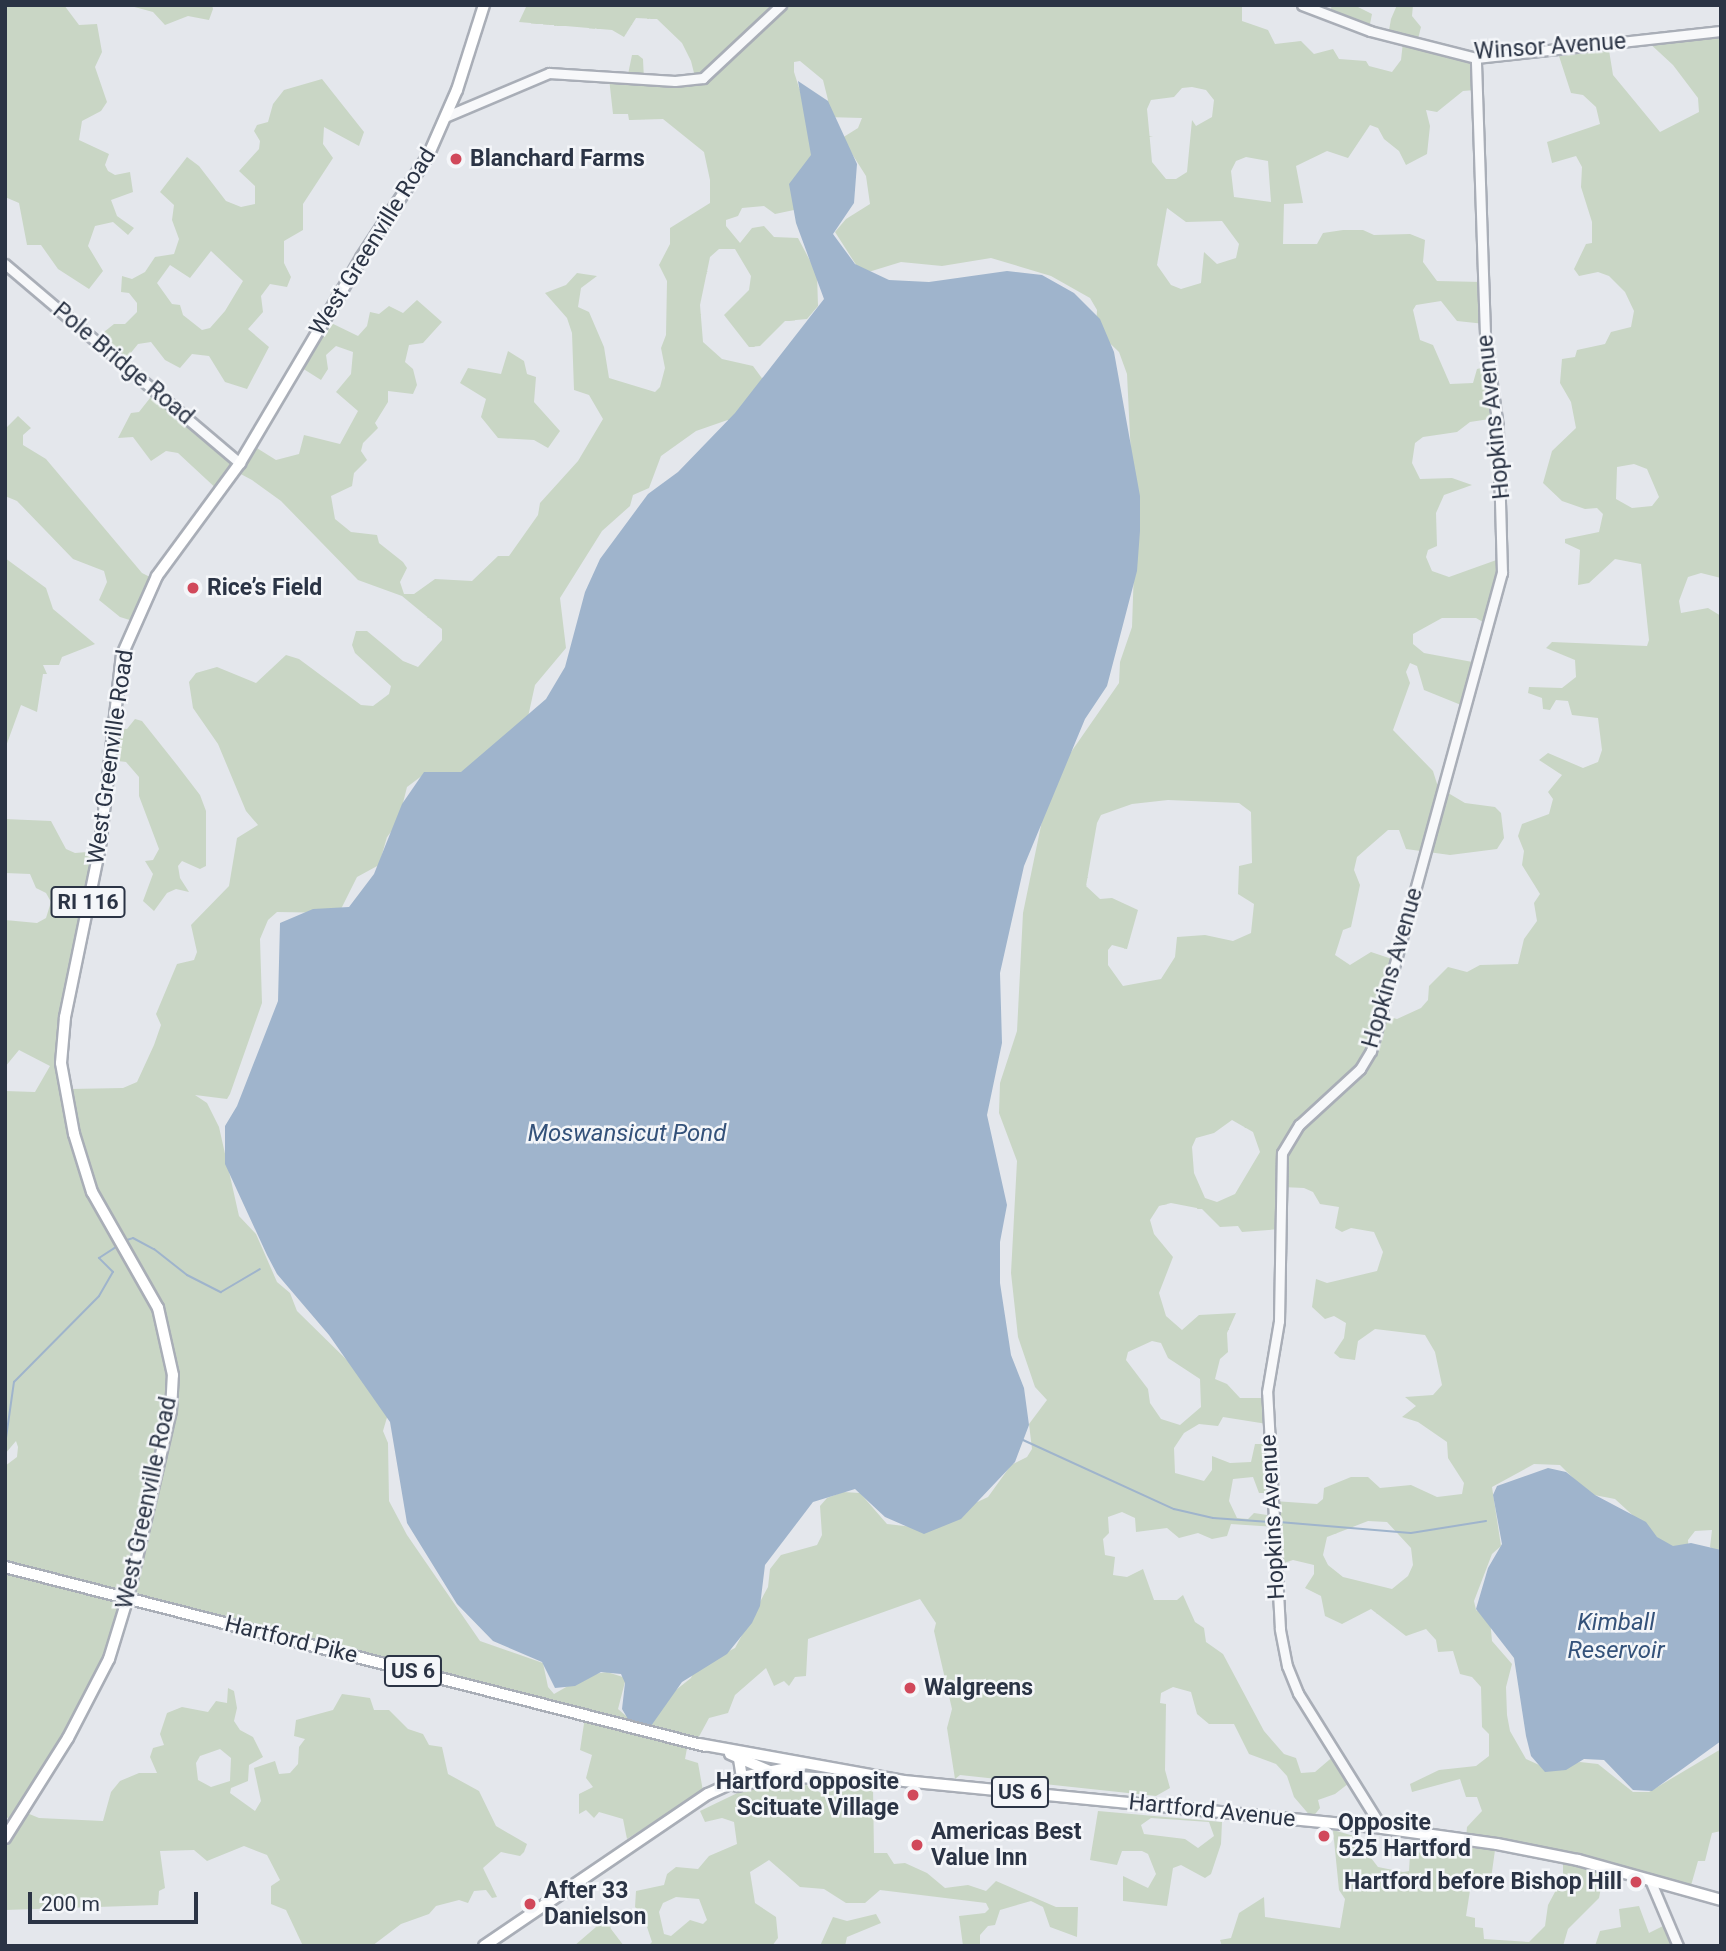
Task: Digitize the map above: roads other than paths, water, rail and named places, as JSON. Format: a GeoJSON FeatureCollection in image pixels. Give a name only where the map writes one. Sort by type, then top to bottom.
{"type":"FeatureCollection","features":[{"type":"Feature","properties":{"kind":"main road","name":"West Greenville Road"},"geometry":{"type":"LineString","coordinates":[[5,1838],[100,1681],[128,1597],[171,1411],[173,1375],[158,1308],[135,1262],[101,1212],[84,1171],[65,1091],[62,1035],[100,848],[122,655],[134,620],[157,576],[240,463],[361,258],[411,185],[447,116],[484,5]]}},
{"type":"Feature","properties":{"kind":"main road","name":"Hartford Pike"},"geometry":{"type":"LineString","coordinates":[[5,1567],[699,1744],[803,1765],[904,1781]]}},
{"type":"Feature","properties":{"kind":"main road","name":"Hartford Pike"},"geometry":{"type":"LineString","coordinates":[[699,1744],[781,1776],[947,1785]]}},
{"type":"Feature","properties":{"kind":"main road"},"geometry":{"type":"LineString","coordinates":[[739,1759],[742,1778]]}},
{"type":"Feature","properties":{"kind":"main road"},"geometry":{"type":"LineString","coordinates":[[484,1946],[576,1880],[742,1778],[803,1765]]}},
{"type":"Feature","properties":{"kind":"main road"},"geometry":{"type":"LineString","coordinates":[[695,1806],[746,1783],[781,1776]]}},
{"type":"Feature","properties":{"kind":"main road","name":"Hartford Avenue"},"geometry":{"type":"LineString","coordinates":[[947,1785],[1382,1828],[1549,1853],[1721,1900]]}},
{"type":"Feature","properties":{"kind":"street"},"geometry":{"type":"LineString","coordinates":[[447,116],[550,74],[676,81],[703,78],[781,5]]}},
{"type":"Feature","properties":{"kind":"street","name":"Winsor Avenue"},"geometry":{"type":"LineString","coordinates":[[1302,5],[1370,31],[1476,58],[1721,31]]}},
{"type":"Feature","properties":{"kind":"street","name":"Hopkins Avenue"},"geometry":{"type":"LineString","coordinates":[[1382,1828],[1298,1693],[1287,1666],[1280,1629],[1268,1392],[1279,1321],[1282,1153],[1298,1125],[1354,1075],[1371,1051],[1502,573],[1499,427],[1485,334],[1476,58]]}},
{"type":"Feature","properties":{"kind":"street","name":"Pole Bridge Road"},"geometry":{"type":"LineString","coordinates":[[5,264],[240,463]]}},
{"type":"Feature","properties":{"kind":"street"},"geometry":{"type":"LineString","coordinates":[[1650,1880],[1678,1946]]}},
{"type":"Feature","properties":{"kind":"water","name":"Moswansicut Pond"},"geometry":{"type":"Polygon","coordinates":[[[798,81],[828,101],[857,164],[854,203],[833,234],[855,264],[889,280],[929,282],[1007,271],[1042,275],[1074,293],[1100,319],[1114,352],[1140,496],[1137,571],[1107,686],[1085,719],[1024,866],[1000,973],[1002,1043],[987,1115],[1007,1205],[1000,1242],[1000,1283],[1011,1355],[1024,1388],[1029,1425],[1015,1462],[961,1519],[924,1534],[885,1517],[855,1489],[813,1502],[765,1565],[760,1606],[752,1623],[727,1654],[682,1682],[651,1726],[628,1719],[622,1709],[625,1683],[621,1674],[601,1672],[575,1686],[555,1688],[542,1662],[493,1641],[457,1604],[407,1523],[390,1422],[329,1335],[277,1274],[225,1164],[225,1126],[237,1106],[278,1001],[280,923],[313,909],[349,907],[374,874],[402,804],[424,772],[461,772],[546,699],[565,667],[585,592],[600,559],[648,494],[678,472],[735,413],[824,299],[796,223],[789,184],[811,155],[798,81]]]}},
{"type":"Feature","properties":{"kind":"water","name":"Kimball Reservoir"},"geometry":{"type":"Polygon","coordinates":[[[1548,1468],[1566,1472],[1595,1495],[1646,1522],[1657,1537],[1673,1546],[1691,1543],[1721,1550],[1721,1741],[1652,1791],[1633,1790],[1604,1760],[1584,1759],[1566,1770],[1545,1772],[1531,1756],[1514,1658],[1476,1609],[1488,1568],[1502,1544],[1493,1495],[1497,1486],[1548,1468]]]}},
{"type":"Feature","properties":{"kind":"waterway"},"geometry":{"type":"LineString","coordinates":[[127,1240],[133,1238],[154,1249],[187,1275],[221,1292],[260,1269]]}},
{"type":"Feature","properties":{"kind":"waterway"},"geometry":{"type":"LineString","coordinates":[[5,1445],[14,1382],[99,1296],[113,1272],[99,1258],[116,1247]]}},
{"type":"Feature","properties":{"kind":"waterway"},"geometry":{"type":"LineString","coordinates":[[1023,1440],[1174,1509],[1213,1518],[1270,1522]]}},
{"type":"Feature","properties":{"kind":"waterway"},"geometry":{"type":"LineString","coordinates":[[1279,1522],[1411,1533],[1486,1521]]}},
{"type":"Feature","properties":{"kind":"place","name":"Blanchard Farms"},"geometry":{"type":"Point","coordinates":[456,159]}},
{"type":"Feature","properties":{"kind":"place","name":"Rice’s Field"},"geometry":{"type":"Point","coordinates":[193,588]}},
{"type":"Feature","properties":{"kind":"place","name":"Walgreens"},"geometry":{"type":"Point","coordinates":[910,1688]}},
{"type":"Feature","properties":{"kind":"place","name":"Hartford opposite Scituate Village"},"geometry":{"type":"Point","coordinates":[913,1795]}},
{"type":"Feature","properties":{"kind":"place","name":"Opposite 525 Hartford"},"geometry":{"type":"Point","coordinates":[1324,1836]}},
{"type":"Feature","properties":{"kind":"place","name":"Americas Best Value Inn"},"geometry":{"type":"Point","coordinates":[917,1845]}},
{"type":"Feature","properties":{"kind":"place","name":"Hartford before Bishop Hill"},"geometry":{"type":"Point","coordinates":[1636,1882]}},
{"type":"Feature","properties":{"kind":"place","name":"After 33 Danielson"},"geometry":{"type":"Point","coordinates":[530,1904]}}]}
